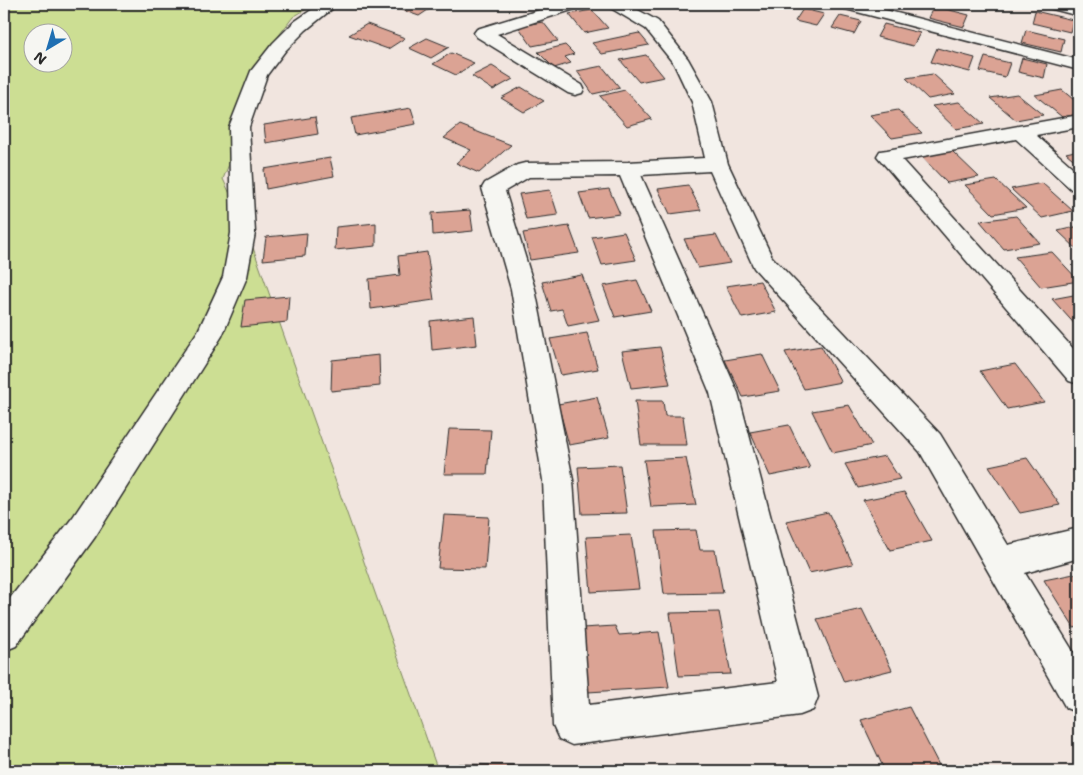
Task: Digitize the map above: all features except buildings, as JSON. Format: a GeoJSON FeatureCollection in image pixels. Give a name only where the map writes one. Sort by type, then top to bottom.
{"type":"FeatureCollection","features":[{"type":"Feature","properties":{"kind":"street"},"geometry":{"type":"LineString","coordinates":[[4,634],[84,527],[209,336],[235,276],[243,233],[240,127],[258,75],[279,47],[300,26],[330,4]]}},
{"type":"Feature","properties":{"kind":"street"},"geometry":{"type":"LineString","coordinates":[[575,4],[483,32],[575,89]]}},
{"type":"Feature","properties":{"kind":"street"},"geometry":{"type":"LineString","coordinates":[[615,4],[652,25],[682,63],[702,102],[717,164],[762,262],[930,443],[1079,695]]}},
{"type":"Feature","properties":{"kind":"street"},"geometry":{"type":"LineString","coordinates":[[844,4],[1079,65]]}},
{"type":"Feature","properties":{"kind":"street"},"geometry":{"type":"LineString","coordinates":[[1051,4],[1079,10]]}},
{"type":"Feature","properties":{"kind":"street"},"geometry":{"type":"LineString","coordinates":[[1079,122],[887,156],[1079,373]]}},
{"type":"Feature","properties":{"kind":"street"},"geometry":{"type":"LineString","coordinates":[[1021,132],[1079,184]]}},
{"type":"Feature","properties":{"kind":"street"},"geometry":{"type":"LineString","coordinates":[[628,169],[724,393],[800,697],[572,726],[558,480],[523,289],[493,188],[524,170],[628,169],[717,164]]}},
{"type":"Feature","properties":{"kind":"street"},"geometry":{"type":"LineString","coordinates":[[1001,563],[1079,543]]}},
{"type":"Feature","properties":{"kind":"green space"},"geometry":{"type":"Polygon","coordinates":[[[4,4],[315,4],[293,17],[254,68],[244,127],[223,179],[246,228],[438,771],[4,771],[4,4]]]}}]}
